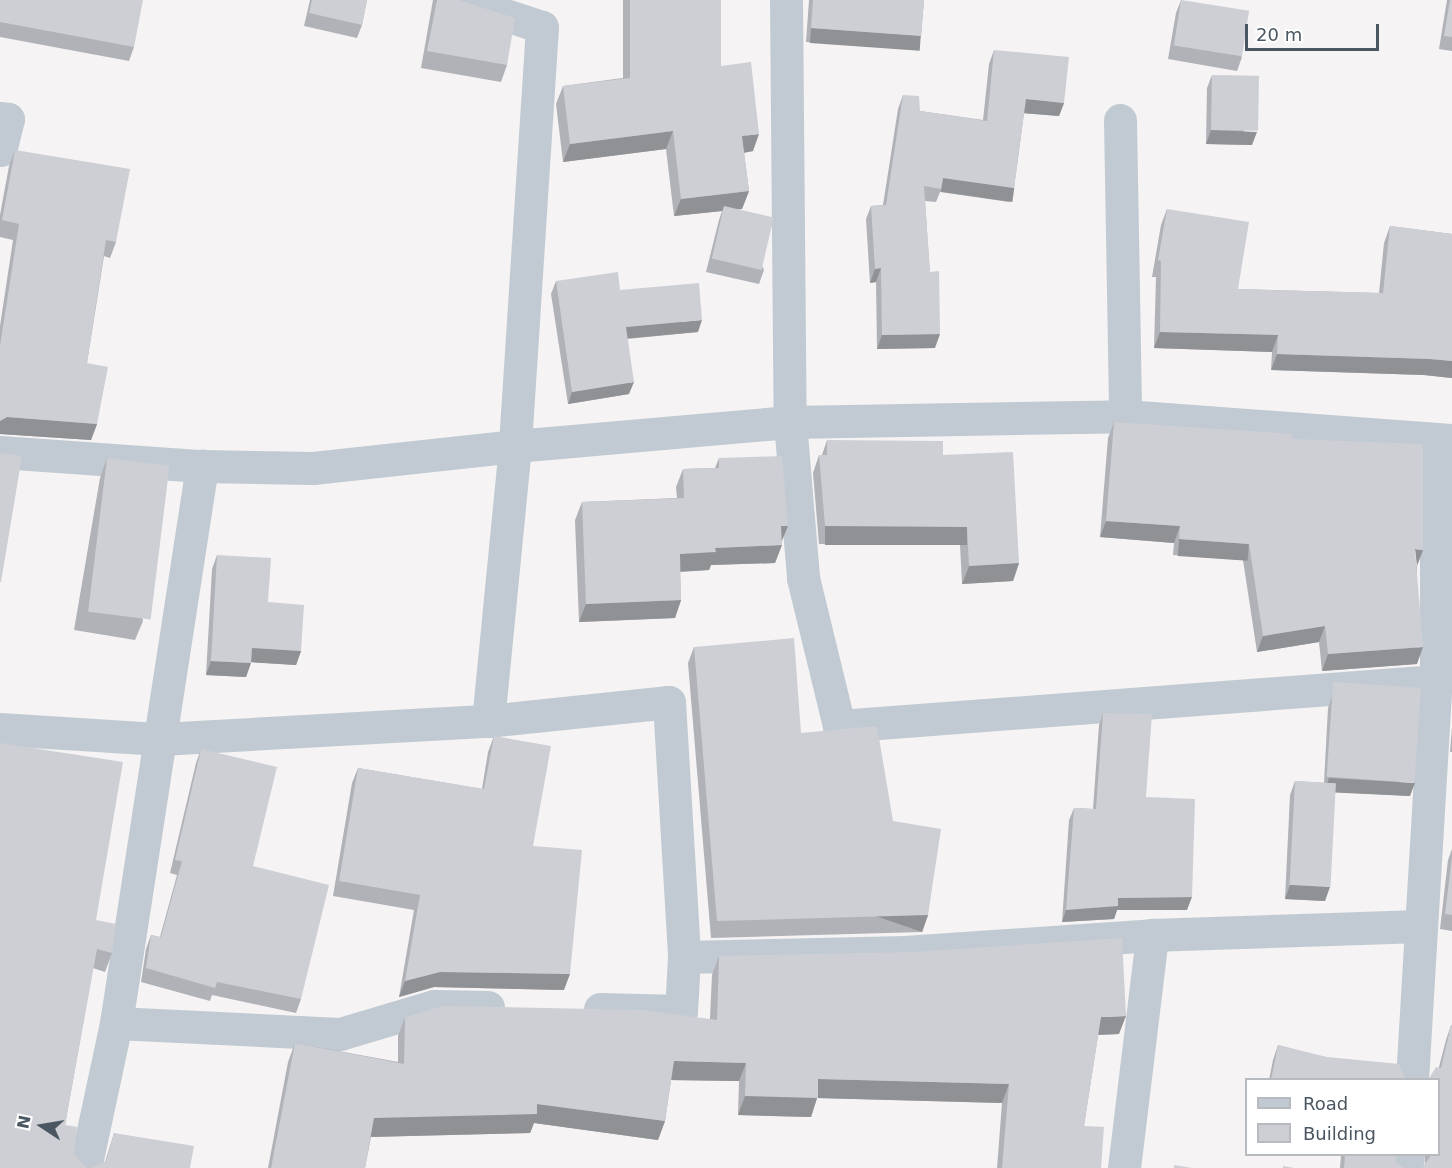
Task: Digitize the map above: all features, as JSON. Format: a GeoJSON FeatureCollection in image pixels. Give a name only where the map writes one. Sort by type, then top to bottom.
{"type":"FeatureCollection","features":[{"type":"Feature","properties":{"kind":"street"},"geometry":{"type":"LineString","coordinates":[[459,0],[542,27],[515,446],[488,721]]}},
{"type":"Feature","properties":{"kind":"street"},"geometry":{"type":"LineString","coordinates":[[786,0],[790,422],[803,578],[839,726],[1436,681]]}},
{"type":"Feature","properties":{"kind":"street"},"geometry":{"type":"LineString","coordinates":[[0,118],[8,119],[0,150]]}},
{"type":"Feature","properties":{"kind":"street"},"geometry":{"type":"LineString","coordinates":[[1120,120],[1125,416]]}},
{"type":"Feature","properties":{"kind":"street"},"geometry":{"type":"LineString","coordinates":[[0,452],[202,466],[313,468],[515,446],[790,422],[1125,416],[1444,439],[1436,681],[1412,1078]]}},
{"type":"Feature","properties":{"kind":"street"},"geometry":{"type":"LineString","coordinates":[[84,1168],[117,1023],[202,466]]}},
{"type":"Feature","properties":{"kind":"street"},"geometry":{"type":"LineString","coordinates":[[0,729],[161,739],[488,721],[669,702],[684,957],[681,1011],[563,1009]]}},
{"type":"Feature","properties":{"kind":"street"},"geometry":{"type":"LineString","coordinates":[[684,957],[905,952],[1152,935],[1421,926]]}},
{"type":"Feature","properties":{"kind":"street"},"geometry":{"type":"LineString","coordinates":[[1124,1168],[1152,935]]}},
{"type":"Feature","properties":{"kind":"street"},"geometry":{"type":"LineString","coordinates":[[117,1023],[340,1034],[434,1006],[516,1008]]}},
{"type":"Feature","properties":{"kind":"building"},"geometry":{"type":"Polygon","coordinates":[[[0,0],[143,0],[134,47],[0,22],[0,0]]]}},
{"type":"Feature","properties":{"kind":"building"},"geometry":{"type":"Polygon","coordinates":[[[312,0],[367,0],[362,25],[309,13],[312,0]]]}},
{"type":"Feature","properties":{"kind":"building"},"geometry":{"type":"Polygon","coordinates":[[[437,0],[459,0],[515,18],[507,65],[427,51],[437,0]]]}},
{"type":"Feature","properties":{"kind":"building"},"geometry":{"type":"Polygon","coordinates":[[[630,0],[721,0],[721,66],[751,62],[759,134],[742,136],[749,191],[681,199],[673,131],[570,144],[563,86],[630,78],[630,0]]]}},
{"type":"Feature","properties":{"kind":"building"},"geometry":{"type":"Polygon","coordinates":[[[813,0],[924,0],[921,36],[811,28],[813,0]]]}},
{"type":"Feature","properties":{"kind":"building"},"geometry":{"type":"Polygon","coordinates":[[[1181,0],[1249,11],[1242,56],[1174,45],[1181,0]]]}},
{"type":"Feature","properties":{"kind":"building"},"geometry":{"type":"Polygon","coordinates":[[[1450,0],[1452,0],[1452,37],[1444,36],[1450,0]]]}},
{"type":"Feature","properties":{"kind":"building"},"geometry":{"type":"Polygon","coordinates":[[[994,50],[1069,57],[1064,103],[1026,99],[1014,188],[943,178],[941,189],[924,186],[930,272],[939,271],[940,334],[882,335],[881,268],[875,269],[871,206],[886,205],[903,95],[919,96],[920,111],[987,121],[994,50]]]}},
{"type":"Feature","properties":{"kind":"building"},"geometry":{"type":"Polygon","coordinates":[[[1212,75],[1259,76],[1258,131],[1211,130],[1212,75]]]}},
{"type":"Feature","properties":{"kind":"building"},"geometry":{"type":"Polygon","coordinates":[[[15,150],[130,169],[116,242],[106,240],[87,363],[108,367],[97,424],[7,417],[0,421],[0,346],[19,224],[2,220],[15,150]]]}},
{"type":"Feature","properties":{"kind":"building"},"geometry":{"type":"Polygon","coordinates":[[[724,206],[774,217],[762,270],[712,259],[724,206]]]}},
{"type":"Feature","properties":{"kind":"building"},"geometry":{"type":"Polygon","coordinates":[[[1167,209],[1249,222],[1238,289],[1383,293],[1390,226],[1452,234],[1452,361],[1277,354],[1278,335],[1160,332],[1161,261],[1158,260],[1167,209]]]}},
{"type":"Feature","properties":{"kind":"building"},"geometry":{"type":"Polygon","coordinates":[[[618,272],[620,290],[699,283],[702,320],[626,327],[634,382],[572,392],[556,281],[618,272]]]}},
{"type":"Feature","properties":{"kind":"building"},"geometry":{"type":"Polygon","coordinates":[[[1114,422],[1293,434],[1292,439],[1423,444],[1423,550],[1415,549],[1423,647],[1328,654],[1325,626],[1263,636],[1249,544],[1179,539],[1180,526],[1106,521],[1114,422]]]}},
{"type":"Feature","properties":{"kind":"building"},"geometry":{"type":"Polygon","coordinates":[[[827,440],[943,441],[943,455],[1013,452],[1019,563],[969,566],[967,527],[825,526],[819,455],[827,455],[827,440]]]}},
{"type":"Feature","properties":{"kind":"building"},"geometry":{"type":"Polygon","coordinates":[[[0,453],[22,456],[1,582],[0,582],[0,453]]]}},
{"type":"Feature","properties":{"kind":"building"},"geometry":{"type":"Polygon","coordinates":[[[782,456],[788,526],[781,526],[782,545],[715,548],[716,552],[680,554],[681,600],[586,604],[582,502],[684,498],[683,469],[719,468],[719,458],[782,456]]]}},
{"type":"Feature","properties":{"kind":"building"},"geometry":{"type":"Polygon","coordinates":[[[107,458],[170,466],[151,620],[88,612],[107,458]]]}},
{"type":"Feature","properties":{"kind":"building"},"geometry":{"type":"Polygon","coordinates":[[[217,555],[271,558],[268,602],[304,605],[301,651],[252,648],[251,663],[211,661],[217,555]]]}},
{"type":"Feature","properties":{"kind":"building"},"geometry":{"type":"Polygon","coordinates":[[[794,638],[801,733],[877,726],[893,821],[941,829],[928,915],[717,921],[694,647],[794,638]]]}},
{"type":"Feature","properties":{"kind":"building"},"geometry":{"type":"Polygon","coordinates":[[[1333,682],[1421,688],[1414,783],[1327,777],[1333,682]]]}},
{"type":"Feature","properties":{"kind":"building"},"geometry":{"type":"Polygon","coordinates":[[[1103,713],[1152,714],[1146,797],[1195,799],[1192,897],[1118,898],[1118,906],[1066,910],[1074,808],[1096,809],[1103,713]]]}},
{"type":"Feature","properties":{"kind":"building"},"geometry":{"type":"Polygon","coordinates":[[[494,736],[551,746],[533,846],[582,850],[570,974],[440,972],[405,981],[420,895],[339,881],[358,768],[484,789],[494,736]]]}},
{"type":"Feature","properties":{"kind":"building"},"geometry":{"type":"Polygon","coordinates":[[[0,743],[123,762],[96,920],[116,924],[112,953],[97,949],[65,1125],[77,1127],[74,1154],[88,1168],[0,1168],[0,743]]]}},
{"type":"Feature","properties":{"kind":"building"},"geometry":{"type":"Polygon","coordinates":[[[201,749],[277,767],[253,866],[329,885],[301,999],[217,982],[215,988],[146,968],[151,935],[161,937],[182,861],[175,860],[201,749]]]}},
{"type":"Feature","properties":{"kind":"building"},"geometry":{"type":"Polygon","coordinates":[[[1295,781],[1336,783],[1331,887],[1290,885],[1295,781]]]}},
{"type":"Feature","properties":{"kind":"building"},"geometry":{"type":"Polygon","coordinates":[[[1452,857],[1452,915],[1445,914],[1452,857]]]}},
{"type":"Feature","properties":{"kind":"building"},"geometry":{"type":"Polygon","coordinates":[[[1122,938],[1126,1016],[1101,1017],[1084,1126],[1104,1127],[1101,1168],[1002,1168],[1009,1084],[818,1079],[818,1098],[745,1096],[746,1063],[674,1061],[665,1121],[537,1104],[537,1114],[374,1118],[365,1168],[271,1168],[295,1043],[404,1064],[405,1017],[443,1006],[643,1010],[717,1020],[719,956],[913,952],[1122,938]]]}},
{"type":"Feature","properties":{"kind":"building"},"geometry":{"type":"Polygon","coordinates":[[[1452,1025],[1452,1168],[1422,1168],[1430,1156],[1440,1156],[1440,1078],[1429,1078],[1436,1067],[1441,1068],[1452,1025]]]}},
{"type":"Feature","properties":{"kind":"building"},"geometry":{"type":"Polygon","coordinates":[[[1278,1045],[1327,1057],[1399,1064],[1405,1078],[1271,1078],[1278,1045]]]}},
{"type":"Feature","properties":{"kind":"building"},"geometry":{"type":"Polygon","coordinates":[[[114,1133],[194,1146],[190,1168],[88,1168],[106,1161],[114,1133]]]}},
{"type":"Feature","properties":{"kind":"building"},"geometry":{"type":"Polygon","coordinates":[[[1345,1156],[1396,1156],[1396,1162],[1405,1168],[1344,1168],[1345,1156]]]}},
{"type":"Feature","properties":{"kind":"building"},"geometry":{"type":"Polygon","coordinates":[[[1174,1165],[1192,1168],[1174,1168],[1174,1165]]]}}]}
